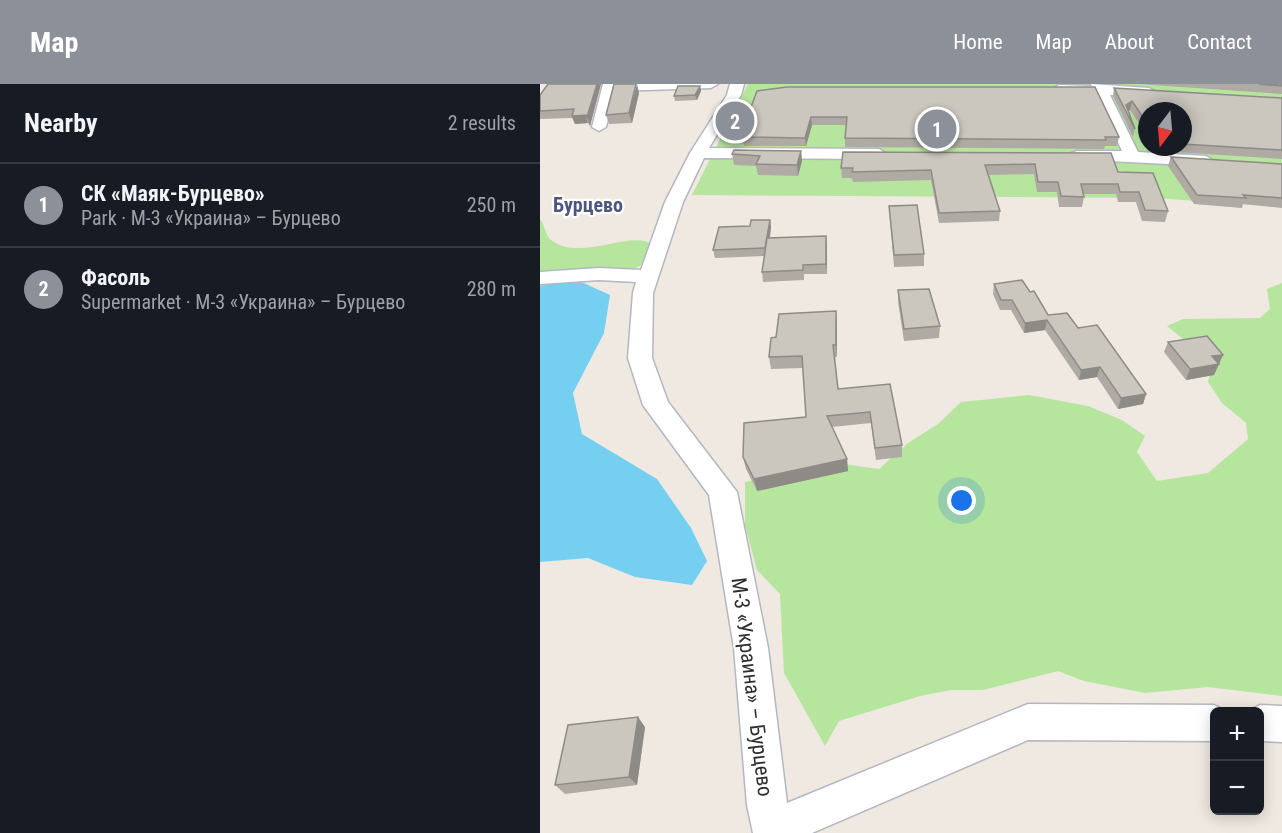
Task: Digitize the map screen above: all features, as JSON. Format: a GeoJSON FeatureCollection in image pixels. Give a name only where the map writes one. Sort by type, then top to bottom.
{"type":"FeatureCollection","features":[{"type":"Feature","properties":{"kind":"street"},"geometry":{"type":"LineString","coordinates":[[599,127],[609,86],[732,89]]}},
{"type":"Feature","properties":{"kind":"street"},"geometry":{"type":"LineString","coordinates":[[1099,86],[1132,156]]}},
{"type":"Feature","properties":{"kind":"street"},"geometry":{"type":"LineString","coordinates":[[1043,89],[1099,86],[1168,93]]}},
{"type":"Feature","properties":{"kind":"street","name":"М-3 «Украина» – Бурцево"},"geometry":{"type":"LineString","coordinates":[[732,89],[674,202],[643,293],[640,358],[656,405],[723,492],[751,648],[767,805],[773,831]]}},
{"type":"Feature","properties":{"kind":"street"},"geometry":{"type":"LineString","coordinates":[[698,153],[893,154]]}},
{"type":"Feature","properties":{"kind":"street"},"geometry":{"type":"LineString","coordinates":[[1060,156],[1132,156],[1224,162]]}},
{"type":"Feature","properties":{"kind":"street"},"geometry":{"type":"LineString","coordinates":[[540,278],[599,274],[649,277]]}},
{"type":"Feature","properties":{"kind":"street"},"geometry":{"type":"LineString","coordinates":[[773,831],[1028,722],[1210,723]]}},
{"type":"Feature","properties":{"kind":"street"},"geometry":{"type":"LineString","coordinates":[[1264,723],[1282,724]]}},
{"type":"Feature","properties":{"kind":"green space"},"geometry":{"type":"Polygon","coordinates":[[[748,84],[1282,84],[1282,207],[1155,198],[692,195],[748,84]]]}},
{"type":"Feature","properties":{"kind":"green space"},"geometry":{"type":"Polygon","coordinates":[[[540,219],[549,238],[563,246],[591,247],[633,240],[644,241],[652,245],[644,261],[630,271],[540,286],[540,219]]]}},
{"type":"Feature","properties":{"kind":"green space"},"geometry":{"type":"Polygon","coordinates":[[[1282,283],[1282,696],[1208,687],[1145,693],[1084,681],[1058,671],[983,690],[951,690],[920,696],[839,721],[825,746],[784,673],[780,594],[757,570],[745,525],[745,482],[836,463],[879,469],[908,443],[938,424],[961,402],[1029,395],[1088,406],[1122,420],[1145,436],[1137,452],[1157,481],[1208,473],[1248,439],[1246,423],[1222,403],[1208,382],[1210,372],[1193,347],[1167,326],[1183,319],[1260,318],[1270,309],[1267,289],[1282,283]]]}},
{"type":"Feature","properties":{"kind":"water"},"geometry":{"type":"Polygon","coordinates":[[[577,280],[610,295],[604,333],[573,393],[582,434],[657,479],[691,528],[707,561],[692,585],[635,577],[588,558],[540,562],[540,286],[577,280]]]}},
{"type":"Feature","properties":{"kind":"building"},"geometry":{"type":"Polygon","coordinates":[[[548,84],[597,84],[587,117],[587,115],[572,116],[574,109],[540,111],[540,95],[548,84]]]}},
{"type":"Feature","properties":{"kind":"building"},"geometry":{"type":"Polygon","coordinates":[[[614,84],[636,84],[629,113],[606,115],[614,84]]]}},
{"type":"Feature","properties":{"kind":"building"},"geometry":{"type":"Polygon","coordinates":[[[1259,84],[1282,84],[1282,86],[1259,84]]]}},
{"type":"Feature","properties":{"kind":"building"},"geometry":{"type":"Polygon","coordinates":[[[678,86],[700,86],[695,95],[674,96],[678,86]]]}},
{"type":"Feature","properties":{"kind":"building"},"geometry":{"type":"Polygon","coordinates":[[[787,87],[1095,87],[1119,137],[1105,137],[1106,140],[845,138],[847,117],[811,117],[805,138],[742,137],[748,126],[744,126],[757,91],[787,87]]]}},
{"type":"Feature","properties":{"kind":"building"},"geometry":{"type":"Polygon","coordinates":[[[1114,88],[1282,98],[1282,150],[1192,145],[1192,102],[1138,102],[1138,110],[1132,101],[1126,105],[1135,129],[1114,88]]]}},
{"type":"Feature","properties":{"kind":"building"},"geometry":{"type":"Polygon","coordinates":[[[734,150],[801,151],[797,165],[756,164],[760,156],[732,154],[734,150]]]}},
{"type":"Feature","properties":{"kind":"building"},"geometry":{"type":"Polygon","coordinates":[[[843,152],[1111,153],[1118,172],[1153,173],[1168,211],[1145,210],[1139,192],[1120,192],[1118,184],[1081,184],[1084,197],[1061,196],[1058,182],[1038,182],[1035,164],[985,165],[1000,211],[939,213],[931,170],[852,172],[853,168],[841,168],[843,152]]]}},
{"type":"Feature","properties":{"kind":"building"},"geometry":{"type":"Polygon","coordinates":[[[1171,157],[1282,164],[1282,198],[1197,195],[1171,157]]]}},
{"type":"Feature","properties":{"kind":"building"},"geometry":{"type":"Polygon","coordinates":[[[917,205],[924,254],[894,255],[889,206],[917,205]]]}},
{"type":"Feature","properties":{"kind":"building"},"geometry":{"type":"Polygon","coordinates":[[[751,220],[770,220],[765,248],[713,250],[719,227],[750,226],[751,220]]]}},
{"type":"Feature","properties":{"kind":"building"},"geometry":{"type":"Polygon","coordinates":[[[826,236],[826,264],[803,265],[803,270],[762,272],[767,238],[826,236]]]}},
{"type":"Feature","properties":{"kind":"building"},"geometry":{"type":"Polygon","coordinates":[[[1022,280],[1030,292],[1034,291],[1048,315],[1067,313],[1078,328],[1097,325],[1146,394],[1121,398],[1100,367],[1081,370],[1047,320],[1025,323],[1012,300],[1001,300],[994,284],[1022,280]]]}},
{"type":"Feature","properties":{"kind":"building"},"geometry":{"type":"Polygon","coordinates":[[[929,289],[940,326],[904,329],[898,290],[929,289]]]}},
{"type":"Feature","properties":{"kind":"building"},"geometry":{"type":"Polygon","coordinates":[[[836,311],[836,345],[833,345],[838,389],[890,384],[902,445],[875,448],[870,412],[827,416],[847,459],[754,479],[743,457],[744,423],[806,417],[802,356],[769,357],[771,338],[776,337],[779,314],[836,311]]]}},
{"type":"Feature","properties":{"kind":"building"},"geometry":{"type":"Polygon","coordinates":[[[1207,336],[1223,355],[1212,356],[1219,364],[1190,369],[1168,342],[1207,336]]]}},
{"type":"Feature","properties":{"kind":"building"},"geometry":{"type":"Polygon","coordinates":[[[638,717],[629,777],[555,785],[568,725],[638,717]]]}},
{"type":"Feature","properties":{"kind":"place","name":"Фасоль"},"geometry":{"type":"Point","coordinates":[735,121]}},
{"type":"Feature","properties":{"kind":"place","name":"СК «Маяк-Бурцево»"},"geometry":{"type":"Point","coordinates":[937,129]}},
{"type":"Feature","properties":{"kind":"district","name":"Бурцево"},"geometry":{"type":"Point","coordinates":[588,205]}}]}
